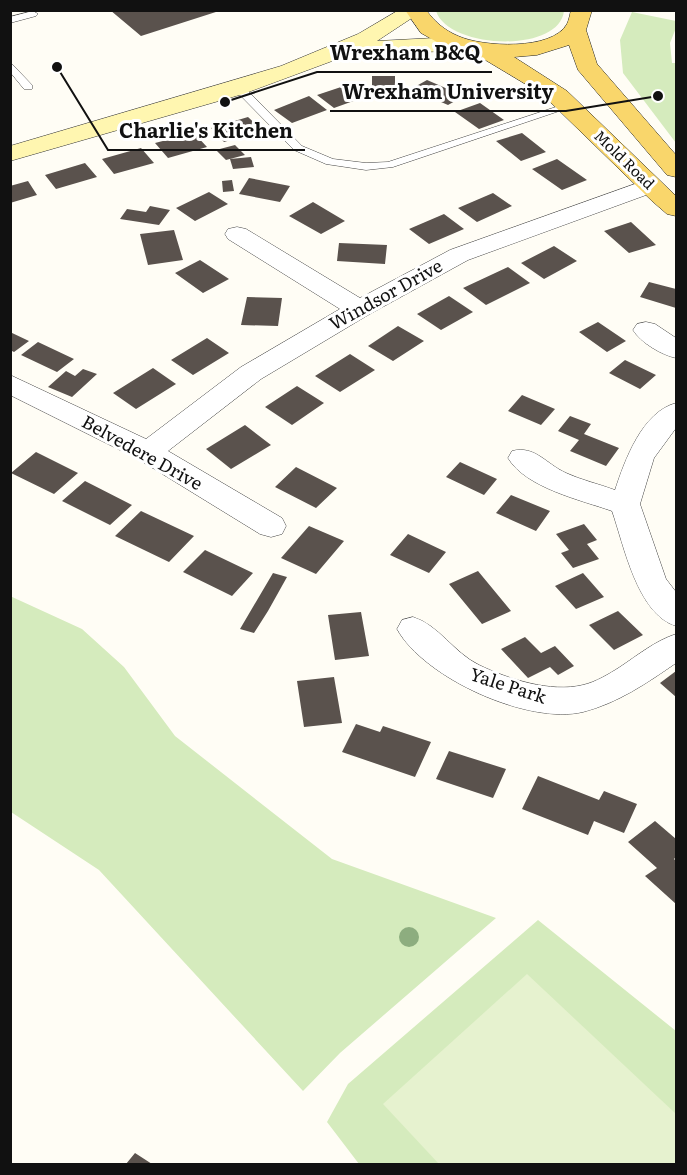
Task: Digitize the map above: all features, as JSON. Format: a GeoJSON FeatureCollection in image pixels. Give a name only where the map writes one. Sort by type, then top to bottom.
{"type":"FeatureCollection","features":[{"type":"Feature","properties":{"kind":"main road"},"geometry":{"type":"LineString","coordinates":[[10,154],[239,88],[339,52],[389,28],[415,10],[420,23],[434,35],[454,44],[484,50],[512,52],[539,48],[561,41],[582,16]]}},
{"type":"Feature","properties":{"kind":"main road","name":"Mold Road"},"geometry":{"type":"LineString","coordinates":[[582,16],[586,65],[676,170]]}},
{"type":"Feature","properties":{"kind":"main road"},"geometry":{"type":"LineString","coordinates":[[339,52],[454,44]]}},
{"type":"Feature","properties":{"kind":"main road","name":"Mold Road"},"geometry":{"type":"LineString","coordinates":[[484,50],[526,73],[569,106],[649,186],[676,208]]}},
{"type":"Feature","properties":{"kind":"main road"},"geometry":{"type":"LineString","coordinates":[[649,186],[676,178]]}},
{"type":"Feature","properties":{"kind":"street","name":"Windsor Drive"},"geometry":{"type":"LineString","coordinates":[[148,452],[251,373],[359,309],[459,255],[649,186]]}},
{"type":"Feature","properties":{"kind":"street"},"geometry":{"type":"LineString","coordinates":[[237,234],[359,309]]}},
{"type":"Feature","properties":{"kind":"street"},"geometry":{"type":"LineString","coordinates":[[646,330],[676,350]]}},
{"type":"Feature","properties":{"kind":"street","name":"Belvedere Drive"},"geometry":{"type":"LineString","coordinates":[[10,384],[148,452],[271,526]]}},
{"type":"Feature","properties":{"kind":"street"},"geometry":{"type":"LineString","coordinates":[[676,411],[660,428],[640,457],[625,504],[652,584],[676,614]]}},
{"type":"Feature","properties":{"kind":"street"},"geometry":{"type":"LineString","coordinates":[[522,458],[554,480],[625,504]]}},
{"type":"Feature","properties":{"kind":"street","name":"Yale Park"},"geometry":{"type":"LineString","coordinates":[[413,629],[457,669],[506,688],[555,701],[581,699],[606,690],[676,647]]}},
{"type":"Feature","properties":{"kind":"lane"},"geometry":{"type":"LineString","coordinates":[[10,20],[33,14]]}},
{"type":"Feature","properties":{"kind":"lane"},"geometry":{"type":"LineString","coordinates":[[10,65],[28,87]]}},
{"type":"Feature","properties":{"kind":"lane"},"geometry":{"type":"LineString","coordinates":[[239,88],[298,148],[309,155],[371,168],[389,165],[569,106]]}},
{"type":"Feature","properties":{"kind":"green space"},"geometry":{"type":"Polygon","coordinates":[[[436,11],[564,11],[558,25],[544,34],[524,40],[503,41],[480,39],[460,33],[445,24],[436,11]]]}},
{"type":"Feature","properties":{"kind":"green space"},"geometry":{"type":"Polygon","coordinates":[[[632,12],[676,21],[676,28],[670,43],[672,63],[676,63],[676,143],[623,73],[620,40],[632,12]]]}},
{"type":"Feature","properties":{"kind":"green space"},"geometry":{"type":"Polygon","coordinates":[[[10,596],[82,629],[124,667],[175,736],[332,859],[496,918],[340,1053],[303,1091],[99,870],[11,812],[10,596]]]}},
{"type":"Feature","properties":{"kind":"green space"},"geometry":{"type":"Polygon","coordinates":[[[538,920],[676,1031],[676,1164],[359,1164],[327,1122],[348,1084],[538,920]]]}},
{"type":"Feature","properties":{"kind":"green space"},"geometry":{"type":"Polygon","coordinates":[[[527,974],[676,1114],[676,1164],[439,1164],[383,1104],[527,974]]]}},
{"type":"Feature","properties":{"kind":"building"},"geometry":{"type":"Polygon","coordinates":[[[110,10],[219,10],[219,11],[141,36],[110,10]]]}},
{"type":"Feature","properties":{"kind":"building"},"geometry":{"type":"Polygon","coordinates":[[[372,76],[395,76],[395,91],[372,91],[372,76]]]}},
{"type":"Feature","properties":{"kind":"building"},"geometry":{"type":"Polygon","coordinates":[[[427,80],[464,96],[448,105],[411,89],[427,80]]]}},
{"type":"Feature","properties":{"kind":"building"},"geometry":{"type":"Polygon","coordinates":[[[353,83],[370,95],[334,108],[317,95],[353,83]]]}},
{"type":"Feature","properties":{"kind":"building"},"geometry":{"type":"Polygon","coordinates":[[[309,96],[327,110],[292,123],[274,110],[309,96]]]}},
{"type":"Feature","properties":{"kind":"building"},"geometry":{"type":"Polygon","coordinates":[[[480,103],[504,120],[479,129],[455,112],[480,103]]]}},
{"type":"Feature","properties":{"kind":"building"},"geometry":{"type":"Polygon","coordinates":[[[248,117],[262,130],[224,142],[211,128],[248,117]]]}},
{"type":"Feature","properties":{"kind":"building"},"geometry":{"type":"Polygon","coordinates":[[[194,133],[207,147],[168,158],[155,143],[194,133]]]}},
{"type":"Feature","properties":{"kind":"building"},"geometry":{"type":"Polygon","coordinates":[[[522,133],[546,152],[521,161],[496,141],[522,133]]]}},
{"type":"Feature","properties":{"kind":"building"},"geometry":{"type":"Polygon","coordinates":[[[235,145],[245,155],[226,160],[216,150],[235,145]]]}},
{"type":"Feature","properties":{"kind":"building"},"geometry":{"type":"Polygon","coordinates":[[[141,148],[154,163],[114,174],[102,159],[141,148]]]}},
{"type":"Feature","properties":{"kind":"building"},"geometry":{"type":"Polygon","coordinates":[[[251,157],[254,167],[233,169],[230,159],[251,157]]]}},
{"type":"Feature","properties":{"kind":"building"},"geometry":{"type":"Polygon","coordinates":[[[557,159],[587,180],[562,190],[532,169],[557,159]]]}},
{"type":"Feature","properties":{"kind":"building"},"geometry":{"type":"Polygon","coordinates":[[[85,163],[97,177],[56,189],[45,175],[85,163]]]}},
{"type":"Feature","properties":{"kind":"building"},"geometry":{"type":"Polygon","coordinates":[[[249,178],[290,186],[280,202],[239,194],[249,178]]]}},
{"type":"Feature","properties":{"kind":"building"},"geometry":{"type":"Polygon","coordinates":[[[232,180],[234,191],[223,192],[222,181],[232,180]]]}},
{"type":"Feature","properties":{"kind":"building"},"geometry":{"type":"Polygon","coordinates":[[[28,181],[37,195],[10,203],[10,186],[28,181]]]}},
{"type":"Feature","properties":{"kind":"building"},"geometry":{"type":"Polygon","coordinates":[[[209,192],[228,204],[195,221],[176,208],[209,192]]]}},
{"type":"Feature","properties":{"kind":"building"},"geometry":{"type":"Polygon","coordinates":[[[493,193],[512,206],[477,222],[458,208],[493,193]]]}},
{"type":"Feature","properties":{"kind":"building"},"geometry":{"type":"Polygon","coordinates":[[[313,202],[345,221],[321,234],[289,216],[313,202]]]}},
{"type":"Feature","properties":{"kind":"building"},"geometry":{"type":"Polygon","coordinates":[[[150,206],[170,210],[159,225],[120,219],[127,209],[146,212],[150,206]]]}},
{"type":"Feature","properties":{"kind":"building"},"geometry":{"type":"Polygon","coordinates":[[[444,214],[464,229],[429,244],[409,229],[444,214]]]}},
{"type":"Feature","properties":{"kind":"building"},"geometry":{"type":"Polygon","coordinates":[[[631,222],[656,245],[629,253],[604,231],[631,222]]]}},
{"type":"Feature","properties":{"kind":"building"},"geometry":{"type":"Polygon","coordinates":[[[174,230],[183,260],[148,265],[140,234],[174,230]]]}},
{"type":"Feature","properties":{"kind":"building"},"geometry":{"type":"Polygon","coordinates":[[[339,243],[387,245],[385,264],[337,261],[339,243]]]}},
{"type":"Feature","properties":{"kind":"building"},"geometry":{"type":"Polygon","coordinates":[[[554,246],[577,261],[544,279],[521,263],[554,246]]]}},
{"type":"Feature","properties":{"kind":"building"},"geometry":{"type":"Polygon","coordinates":[[[200,260],[229,279],[203,293],[175,273],[200,260]]]}},
{"type":"Feature","properties":{"kind":"building"},"geometry":{"type":"Polygon","coordinates":[[[508,267],[530,283],[486,305],[463,288],[508,267]]]}},
{"type":"Feature","properties":{"kind":"building"},"geometry":{"type":"Polygon","coordinates":[[[649,282],[676,289],[676,308],[640,297],[649,282]]]}},
{"type":"Feature","properties":{"kind":"building"},"geometry":{"type":"Polygon","coordinates":[[[449,296],[473,312],[441,330],[417,314],[449,296]]]}},
{"type":"Feature","properties":{"kind":"building"},"geometry":{"type":"Polygon","coordinates":[[[247,297],[282,298],[278,326],[241,325],[247,297]]]}},
{"type":"Feature","properties":{"kind":"building"},"geometry":{"type":"Polygon","coordinates":[[[598,322],[626,341],[607,352],[579,332],[598,322]]]}},
{"type":"Feature","properties":{"kind":"building"},"geometry":{"type":"Polygon","coordinates":[[[398,326],[424,341],[393,361],[368,346],[398,326]]]}},
{"type":"Feature","properties":{"kind":"building"},"geometry":{"type":"Polygon","coordinates":[[[10,332],[29,341],[14,352],[10,350],[10,332]]]}},
{"type":"Feature","properties":{"kind":"building"},"geometry":{"type":"Polygon","coordinates":[[[207,338],[229,353],[193,375],[171,360],[207,338]]]}},
{"type":"Feature","properties":{"kind":"building"},"geometry":{"type":"Polygon","coordinates":[[[38,342],[74,359],[57,372],[21,355],[38,342]]]}},
{"type":"Feature","properties":{"kind":"building"},"geometry":{"type":"Polygon","coordinates":[[[350,354],[375,370],[340,392],[315,376],[350,354]]]}},
{"type":"Feature","properties":{"kind":"building"},"geometry":{"type":"Polygon","coordinates":[[[625,360],[656,375],[640,389],[609,373],[625,360]]]}},
{"type":"Feature","properties":{"kind":"building"},"geometry":{"type":"Polygon","coordinates":[[[153,368],[176,384],[136,409],[113,393],[153,368]]]}},
{"type":"Feature","properties":{"kind":"building"},"geometry":{"type":"Polygon","coordinates":[[[83,369],[97,374],[72,397],[48,387],[66,371],[75,376],[83,369]]]}},
{"type":"Feature","properties":{"kind":"building"},"geometry":{"type":"Polygon","coordinates":[[[297,386],[324,403],[292,425],[265,407],[297,386]]]}},
{"type":"Feature","properties":{"kind":"building"},"geometry":{"type":"Polygon","coordinates":[[[522,395],[555,409],[541,425],[508,411],[522,395]]]}},
{"type":"Feature","properties":{"kind":"building"},"geometry":{"type":"Polygon","coordinates":[[[570,416],[591,424],[584,434],[619,448],[606,466],[570,451],[579,440],[558,431],[570,416]]]}},
{"type":"Feature","properties":{"kind":"building"},"geometry":{"type":"Polygon","coordinates":[[[245,425],[271,445],[231,469],[206,449],[245,425]]]}},
{"type":"Feature","properties":{"kind":"building"},"geometry":{"type":"Polygon","coordinates":[[[36,452],[78,473],[54,494],[11,473],[36,452]]]}},
{"type":"Feature","properties":{"kind":"building"},"geometry":{"type":"Polygon","coordinates":[[[460,462],[497,479],[484,495],[446,477],[460,462]]]}},
{"type":"Feature","properties":{"kind":"building"},"geometry":{"type":"Polygon","coordinates":[[[296,467],[337,488],[316,508],[275,487],[296,467]]]}},
{"type":"Feature","properties":{"kind":"building"},"geometry":{"type":"Polygon","coordinates":[[[85,481],[132,505],[110,525],[62,501],[85,481]]]}},
{"type":"Feature","properties":{"kind":"building"},"geometry":{"type":"Polygon","coordinates":[[[511,495],[550,511],[536,531],[496,513],[511,495]]]}},
{"type":"Feature","properties":{"kind":"building"},"geometry":{"type":"Polygon","coordinates":[[[141,511],[194,536],[169,562],[115,536],[141,511]]]}},
{"type":"Feature","properties":{"kind":"building"},"geometry":{"type":"Polygon","coordinates":[[[584,524],[597,540],[587,544],[599,559],[573,568],[561,553],[569,550],[556,534],[584,524]]]}},
{"type":"Feature","properties":{"kind":"building"},"geometry":{"type":"Polygon","coordinates":[[[309,526],[344,541],[316,574],[281,558],[309,526]]]}},
{"type":"Feature","properties":{"kind":"building"},"geometry":{"type":"Polygon","coordinates":[[[408,534],[446,552],[429,573],[390,555],[408,534]]]}},
{"type":"Feature","properties":{"kind":"building"},"geometry":{"type":"Polygon","coordinates":[[[205,550],[253,573],[232,596],[183,572],[205,550]]]}},
{"type":"Feature","properties":{"kind":"building"},"geometry":{"type":"Polygon","coordinates":[[[478,571],[511,611],[482,624],[449,584],[478,571]]]}},
{"type":"Feature","properties":{"kind":"building"},"geometry":{"type":"Polygon","coordinates":[[[273,573],[287,577],[268,611],[254,633],[240,629],[273,573]]]}},
{"type":"Feature","properties":{"kind":"building"},"geometry":{"type":"Polygon","coordinates":[[[583,573],[604,597],[576,609],[555,586],[583,573]]]}},
{"type":"Feature","properties":{"kind":"building"},"geometry":{"type":"Polygon","coordinates":[[[618,611],[643,635],[614,650],[589,625],[618,611]]]}},
{"type":"Feature","properties":{"kind":"building"},"geometry":{"type":"Polygon","coordinates":[[[361,612],[369,656],[335,660],[328,615],[361,612]]]}},
{"type":"Feature","properties":{"kind":"building"},"geometry":{"type":"Polygon","coordinates":[[[525,637],[541,653],[555,646],[574,666],[558,675],[550,667],[528,678],[501,649],[525,637]]]}},
{"type":"Feature","properties":{"kind":"building"},"geometry":{"type":"Polygon","coordinates":[[[676,671],[676,697],[660,683],[676,671]]]}},
{"type":"Feature","properties":{"kind":"building"},"geometry":{"type":"Polygon","coordinates":[[[334,677],[342,723],[304,727],[297,681],[334,677]]]}},
{"type":"Feature","properties":{"kind":"building"},"geometry":{"type":"Polygon","coordinates":[[[356,724],[380,732],[383,726],[431,742],[415,777],[342,752],[356,724]]]}},
{"type":"Feature","properties":{"kind":"building"},"geometry":{"type":"Polygon","coordinates":[[[449,751],[506,769],[493,798],[436,779],[449,751]]]}},
{"type":"Feature","properties":{"kind":"building"},"geometry":{"type":"Polygon","coordinates":[[[538,776],[599,800],[604,791],[637,804],[624,833],[594,821],[588,835],[522,809],[538,776]]]}},
{"type":"Feature","properties":{"kind":"building"},"geometry":{"type":"Polygon","coordinates":[[[655,821],[676,839],[674,859],[676,861],[676,904],[645,876],[657,868],[628,842],[655,821]]]}},
{"type":"Feature","properties":{"kind":"building"},"geometry":{"type":"Polygon","coordinates":[[[135,1153],[152,1164],[126,1164],[135,1153]]]}},
{"type":"Feature","properties":{"kind":"place","name":"Charlie's Kitchen"},"geometry":{"type":"Point","coordinates":[57,67]}},
{"type":"Feature","properties":{"kind":"place","name":"Wrexham University"},"geometry":{"type":"Point","coordinates":[658,96]}},
{"type":"Feature","properties":{"kind":"place","name":"Wrexham B&Q"},"geometry":{"type":"Point","coordinates":[225,102]}}]}
